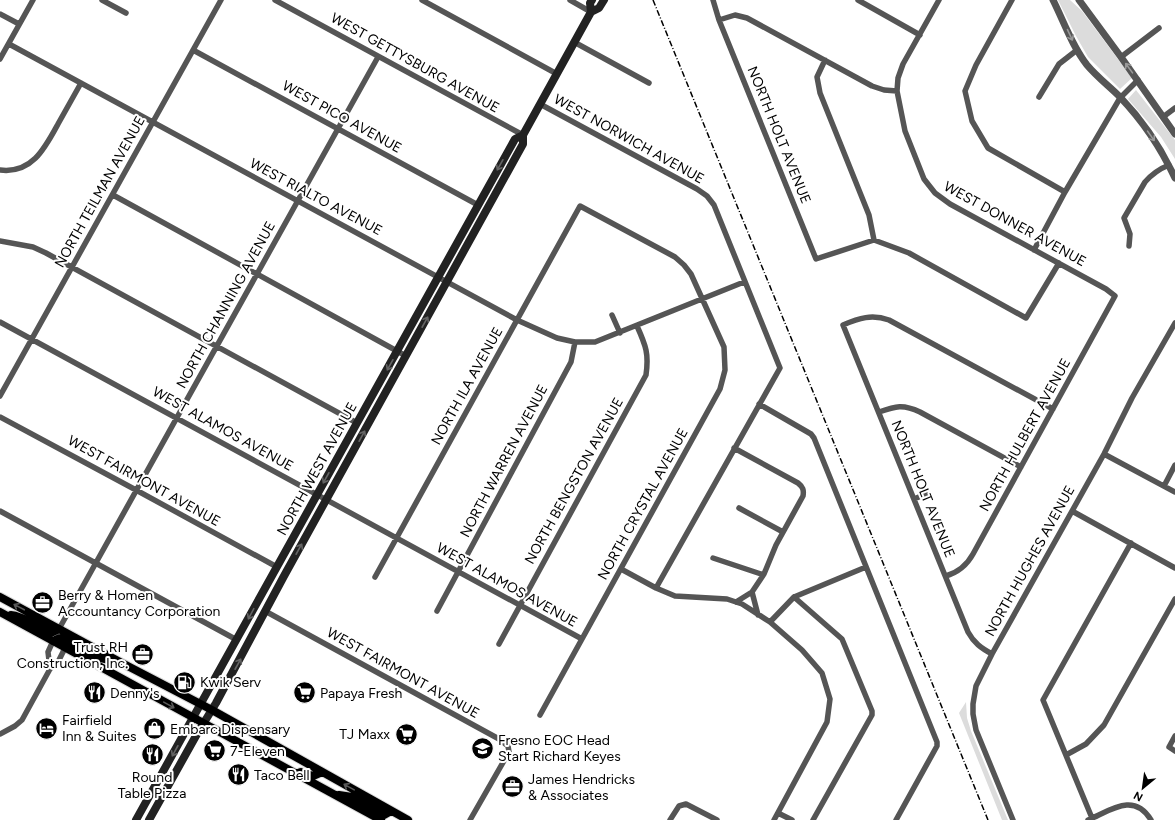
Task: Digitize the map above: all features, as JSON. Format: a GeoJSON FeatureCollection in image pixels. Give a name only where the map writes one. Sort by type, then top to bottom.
{"type":"FeatureCollection","features":[{"type":"Feature","properties":{"kind":"main road","name":"NORTH WEST AVENUE"},"geometry":{"type":"LineString","coordinates":[[591,12],[590,4],[592,0]]}},
{"type":"Feature","properties":{"kind":"main road","name":"NORTH WEST AVENUE"},"geometry":{"type":"LineString","coordinates":[[136,820],[141,816],[277,567],[515,139],[523,135],[591,12],[599,8],[604,0]]}},
{"type":"Feature","properties":{"kind":"main road","name":"NORTH WEST AVENUE"},"geometry":{"type":"LineString","coordinates":[[149,820],[212,710],[250,641],[264,611],[524,144],[523,135]]}},
{"type":"Feature","properties":{"kind":"main road"},"geometry":{"type":"LineString","coordinates":[[264,611],[263,602],[285,562],[287,550]]}},
{"type":"Feature","properties":{"kind":"main road"},"geometry":{"type":"LineString","coordinates":[[0,597],[212,710],[408,820]]}},
{"type":"Feature","properties":{"kind":"main road"},"geometry":{"type":"LineString","coordinates":[[2,613],[22,617],[50,631],[56,631],[59,629]]}},
{"type":"Feature","properties":{"kind":"main road"},"geometry":{"type":"LineString","coordinates":[[2,613],[381,820]]}},
{"type":"Feature","properties":{"kind":"main road"},"geometry":{"type":"LineString","coordinates":[[53,642],[60,638],[93,656],[120,662]]}},
{"type":"Feature","properties":{"kind":"main road"},"geometry":{"type":"LineString","coordinates":[[296,774],[301,772],[313,776],[322,772]]}},
{"type":"Feature","properties":{"kind":"main road"},"geometry":{"type":"LineString","coordinates":[[332,794],[352,797],[384,815],[391,811]]}},
{"type":"Feature","properties":{"kind":"street"},"geometry":{"type":"LineString","coordinates":[[0,59],[33,0]]}},
{"type":"Feature","properties":{"kind":"street"},"geometry":{"type":"LineString","coordinates":[[102,0],[126,13]]}},
{"type":"Feature","properties":{"kind":"street","name":"NORTH TEILMAN AVENUE"},"geometry":{"type":"LineString","coordinates":[[0,396],[221,0]]}},
{"type":"Feature","properties":{"kind":"street","name":"WEST GETTYSBURG AVENUE"},"geometry":{"type":"LineString","coordinates":[[275,0],[523,135]]}},
{"type":"Feature","properties":{"kind":"street","name":"WEST NORWICH AVENUE"},"geometry":{"type":"LineString","coordinates":[[422,0],[557,74]]}},
{"type":"Feature","properties":{"kind":"street"},"geometry":{"type":"LineString","coordinates":[[570,0],[591,12]]}},
{"type":"Feature","properties":{"kind":"street"},"geometry":{"type":"LineString","coordinates":[[713,0],[719,20],[732,15],[743,16],[872,86],[884,90],[897,91],[898,78],[903,64],[939,0]]}},
{"type":"Feature","properties":{"kind":"street"},"geometry":{"type":"LineString","coordinates":[[858,0],[920,34]]}},
{"type":"Feature","properties":{"kind":"street"},"geometry":{"type":"LineString","coordinates":[[1012,0],[976,65],[965,91],[972,121],[988,148],[1065,192]]}},
{"type":"Feature","properties":{"kind":"street"},"geometry":{"type":"LineString","coordinates":[[1054,0],[1077,50],[1098,77],[1120,98],[1142,123],[1158,145],[1175,178]]}},
{"type":"Feature","properties":{"kind":"street"},"geometry":{"type":"LineString","coordinates":[[1079,0],[1138,80],[1175,134]]}},
{"type":"Feature","properties":{"kind":"street"},"geometry":{"type":"LineString","coordinates":[[0,14],[19,24]]}},
{"type":"Feature","properties":{"kind":"street","name":"NORTH HOLT AVENUE"},"geometry":{"type":"LineString","coordinates":[[719,20],[816,259],[874,240]]}},
{"type":"Feature","properties":{"kind":"street"},"geometry":{"type":"LineString","coordinates":[[1121,57],[1160,28]]}},
{"type":"Feature","properties":{"kind":"street"},"geometry":{"type":"LineString","coordinates":[[574,42],[649,83]]}},
{"type":"Feature","properties":{"kind":"street","name":"WEST RIALTO AVENUE"},"geometry":{"type":"LineString","coordinates":[[9,44],[517,320],[558,338],[575,342],[595,342],[744,282]]}},
{"type":"Feature","properties":{"kind":"street","name":"WEST PICO AVENUE"},"geometry":{"type":"LineString","coordinates":[[193,50],[478,205]]}},
{"type":"Feature","properties":{"kind":"street"},"geometry":{"type":"LineString","coordinates":[[1039,97],[1059,64],[1077,50]]}},
{"type":"Feature","properties":{"kind":"street","name":"NORTH CHANNING AVENUE"},"geometry":{"type":"LineString","coordinates":[[59,629],[378,56]]}},
{"type":"Feature","properties":{"kind":"street"},"geometry":{"type":"LineString","coordinates":[[825,60],[818,76],[820,93],[869,215],[874,240],[909,253],[1026,318],[1059,263]]}},
{"type":"Feature","properties":{"kind":"street"},"geometry":{"type":"LineString","coordinates":[[1034,250],[1065,192],[1120,98],[1138,80]]}},
{"type":"Feature","properties":{"kind":"street"},"geometry":{"type":"LineString","coordinates":[[0,170],[9,171],[21,168],[33,162],[42,152],[81,83]]}},
{"type":"Feature","properties":{"kind":"street","name":"WEST DONNER AVENUE"},"geometry":{"type":"LineString","coordinates":[[897,91],[905,131],[924,179],[931,189],[950,204],[1106,289],[1115,296]]}},
{"type":"Feature","properties":{"kind":"street","name":"WEST NORWICH AVENUE"},"geometry":{"type":"LineString","coordinates":[[540,104],[697,189],[707,196],[714,205],[744,282]]}},
{"type":"Feature","properties":{"kind":"street"},"geometry":{"type":"LineString","coordinates":[[1163,117],[1175,108]]}},
{"type":"Feature","properties":{"kind":"street"},"geometry":{"type":"LineString","coordinates":[[1129,246],[1130,234],[1124,218],[1149,177],[1156,171],[1169,165]]}},
{"type":"Feature","properties":{"kind":"street"},"geometry":{"type":"LineString","coordinates":[[113,195],[258,273],[406,356]]}},
{"type":"Feature","properties":{"kind":"street","name":"NORTH ILA AVENUE"},"geometry":{"type":"LineString","coordinates":[[375,577],[580,206],[675,257],[691,274],[702,298]]}},
{"type":"Feature","properties":{"kind":"street"},"geometry":{"type":"LineString","coordinates":[[0,241],[39,249],[357,423]]}},
{"type":"Feature","properties":{"kind":"street"},"geometry":{"type":"LineString","coordinates":[[656,588],[780,368],[744,282]]}},
{"type":"Feature","properties":{"kind":"street","name":"NORTH HULBERT AVENUE"},"geometry":{"type":"LineString","coordinates":[[946,576],[959,570],[971,558],[1115,296]]}},
{"type":"Feature","properties":{"kind":"street","name":"NORTH CRYSTAL AVENUE"},"geometry":{"type":"LineString","coordinates":[[540,715],[720,389],[725,370],[724,347],[702,298]]}},
{"type":"Feature","properties":{"kind":"street"},"geometry":{"type":"LineString","coordinates":[[612,315],[620,333]]}},
{"type":"Feature","properties":{"kind":"street","name":"NORTH HOLT AVENUE"},"geometry":{"type":"LineString","coordinates":[[992,654],[980,648],[968,632],[842,325],[868,316],[879,316],[1053,409]]}},
{"type":"Feature","properties":{"kind":"street","name":"WEST ALAMOS AVENUE"},"geometry":{"type":"LineString","coordinates":[[0,322],[582,639]]}},
{"type":"Feature","properties":{"kind":"street","name":"NORTH HUGHES AVENUE"},"geometry":{"type":"LineString","coordinates":[[1013,820],[976,730],[973,704],[976,686],[992,654],[1104,454],[1132,398],[1175,323]]}},
{"type":"Feature","properties":{"kind":"street","name":"NORTH BENGSTON AVENUE"},"geometry":{"type":"LineString","coordinates":[[499,644],[646,375],[648,359],[645,343],[637,326]]}},
{"type":"Feature","properties":{"kind":"street","name":"NORTH WARREN AVENUE"},"geometry":{"type":"LineString","coordinates":[[437,611],[571,362],[575,342]]}},
{"type":"Feature","properties":{"kind":"street"},"geometry":{"type":"LineString","coordinates":[[759,404],[811,434],[814,438],[938,742],[896,820]]}},
{"type":"Feature","properties":{"kind":"street"},"geometry":{"type":"LineString","coordinates":[[878,412],[894,407],[910,407],[1021,467]]}},
{"type":"Feature","properties":{"kind":"street","name":"WEST FAIRMONT AVENUE"},"geometry":{"type":"LineString","coordinates":[[0,417],[277,567]]}},
{"type":"Feature","properties":{"kind":"street"},"geometry":{"type":"LineString","coordinates":[[734,448],[798,483],[802,486],[804,491],[803,496],[776,545],[764,574],[752,592],[736,602]]}},
{"type":"Feature","properties":{"kind":"street"},"geometry":{"type":"LineString","coordinates":[[1104,454],[1175,492]]}},
{"type":"Feature","properties":{"kind":"street"},"geometry":{"type":"LineString","coordinates":[[1164,486],[1175,465]]}},
{"type":"Feature","properties":{"kind":"street"},"geometry":{"type":"LineString","coordinates":[[914,500],[926,494]]}},
{"type":"Feature","properties":{"kind":"street"},"geometry":{"type":"LineString","coordinates":[[739,508],[783,532]]}},
{"type":"Feature","properties":{"kind":"street"},"geometry":{"type":"LineString","coordinates":[[0,510],[237,640]]}},
{"type":"Feature","properties":{"kind":"street"},"geometry":{"type":"LineString","coordinates":[[1072,511],[1175,568]]}},
{"type":"Feature","properties":{"kind":"street"},"geometry":{"type":"LineString","coordinates":[[1131,543],[1043,700],[1090,819],[1129,804],[1143,809],[1151,820]]}},
{"type":"Feature","properties":{"kind":"street"},"geometry":{"type":"LineString","coordinates":[[713,558],[764,574]]}},
{"type":"Feature","properties":{"kind":"street"},"geometry":{"type":"LineString","coordinates":[[770,622],[794,597],[866,567]]}},
{"type":"Feature","properties":{"kind":"street"},"geometry":{"type":"LineString","coordinates":[[621,569],[656,588],[675,596],[726,599],[750,609],[758,616],[770,622],[802,650],[822,673],[830,699],[826,722],[774,820]]}},
{"type":"Feature","properties":{"kind":"street"},"geometry":{"type":"LineString","coordinates":[[752,592],[758,616]]}},
{"type":"Feature","properties":{"kind":"street"},"geometry":{"type":"LineString","coordinates":[[794,597],[842,639],[872,712],[868,722],[813,820]]}},
{"type":"Feature","properties":{"kind":"street"},"geometry":{"type":"LineString","coordinates":[[1066,755],[1086,744],[1104,725],[1175,599]]}},
{"type":"Feature","properties":{"kind":"street","name":"WEST FAIRMONT AVENUE"},"geometry":{"type":"LineString","coordinates":[[264,611],[499,739],[508,746],[509,752],[470,820]]}},
{"type":"Feature","properties":{"kind":"street"},"geometry":{"type":"LineString","coordinates":[[50,669],[48,652],[53,642]]}},
{"type":"Feature","properties":{"kind":"street"},"geometry":{"type":"LineString","coordinates":[[0,734],[16,726],[22,720],[50,669],[58,662],[66,648]]}},
{"type":"Feature","properties":{"kind":"street"},"geometry":{"type":"LineString","coordinates":[[1175,736],[1169,747],[1175,751]]}},
{"type":"Feature","properties":{"kind":"street"},"geometry":{"type":"LineString","coordinates":[[670,820],[682,804],[690,805],[718,820]]}},
{"type":"Feature","properties":{"kind":"street"},"geometry":{"type":"LineString","coordinates":[[778,813],[792,820]]}},
{"type":"Feature","properties":{"kind":"shaded area"},"geometry":{"type":"Polygon","coordinates":[[[1058,0],[1070,0],[1082,11],[1132,78],[1120,89],[1088,57],[1058,0]]]}},
{"type":"Feature","properties":{"kind":"shaded area"},"geometry":{"type":"Polygon","coordinates":[[[1136,90],[1175,140],[1175,159],[1161,137],[1128,99],[1136,90]]]}},
{"type":"Feature","properties":{"kind":"shaded area"},"geometry":{"type":"Polygon","coordinates":[[[966,702],[967,718],[971,731],[1008,820],[1002,820],[959,713],[966,702]]]}},
{"type":"Feature","properties":{"kind":"railway"},"geometry":{"type":"LineString","coordinates":[[653,0],[988,820]]}},
{"type":"Feature","properties":{"kind":"place","name":"Berry & Homen Accountancy Corporation"},"geometry":{"type":"Point","coordinates":[43,603]}},
{"type":"Feature","properties":{"kind":"place","name":"Trust RH Construction, Inc."},"geometry":{"type":"Point","coordinates":[143,655]}},
{"type":"Feature","properties":{"kind":"place","name":"Kwik Serv"},"geometry":{"type":"Point","coordinates":[184,682]}},
{"type":"Feature","properties":{"kind":"place","name":"Denny's"},"geometry":{"type":"Point","coordinates":[94,693]}},
{"type":"Feature","properties":{"kind":"place","name":"Papaya Fresh"},"geometry":{"type":"Point","coordinates":[305,693]}},
{"type":"Feature","properties":{"kind":"place","name":"Fairfield Inn & Suites"},"geometry":{"type":"Point","coordinates":[47,728]}},
{"type":"Feature","properties":{"kind":"place","name":"Embarc Dispensary"},"geometry":{"type":"Point","coordinates":[154,729]}},
{"type":"Feature","properties":{"kind":"place","name":"TJ Maxx"},"geometry":{"type":"Point","coordinates":[406,734]}},
{"type":"Feature","properties":{"kind":"place","name":"Fresno EOC Head Start Richard Keyes"},"geometry":{"type":"Point","coordinates":[483,748]}},
{"type":"Feature","properties":{"kind":"place","name":"7-Eleven"},"geometry":{"type":"Point","coordinates":[214,751]}},
{"type":"Feature","properties":{"kind":"place","name":"Round Table Pizza"},"geometry":{"type":"Point","coordinates":[152,755]}},
{"type":"Feature","properties":{"kind":"place","name":"Taco Bell"},"geometry":{"type":"Point","coordinates":[238,775]}},
{"type":"Feature","properties":{"kind":"place","name":"James Hendricks & Associates"},"geometry":{"type":"Point","coordinates":[513,787]}}]}
